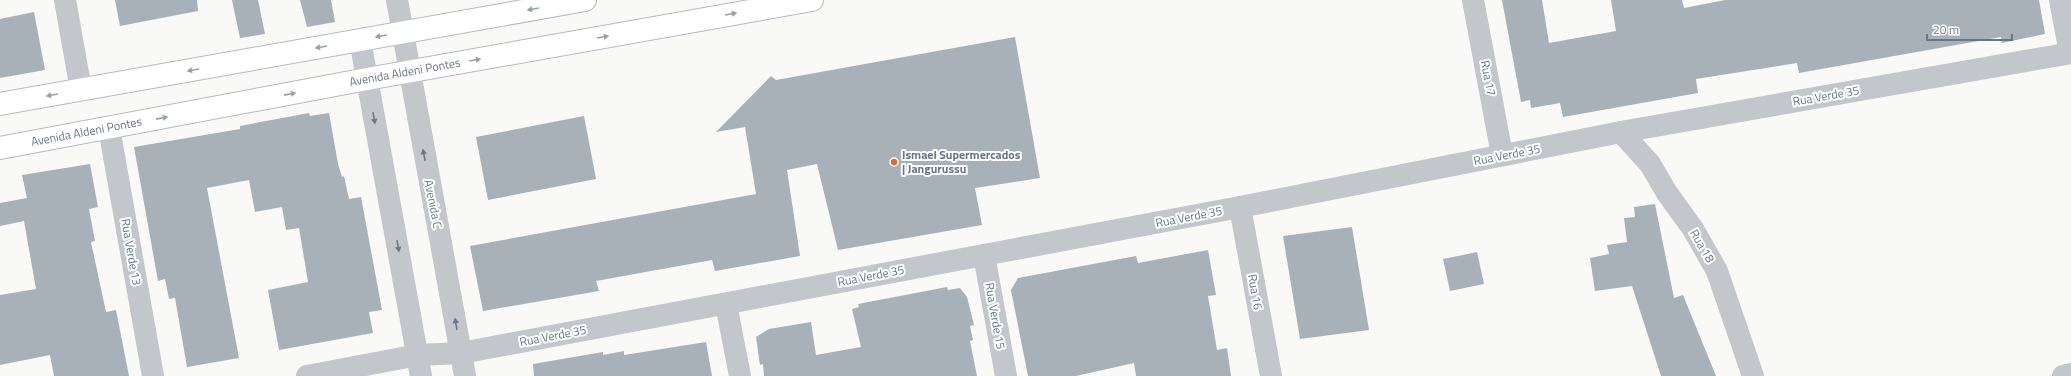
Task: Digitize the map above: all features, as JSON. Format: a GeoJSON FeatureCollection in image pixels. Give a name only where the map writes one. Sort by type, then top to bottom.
{"type":"FeatureCollection","features":[{"type":"Feature","properties":{"kind":"main road"},"geometry":{"type":"LineString","coordinates":[[0,104],[585,0]]}},
{"type":"Feature","properties":{"kind":"main road","name":"Avenida Aldeni Pontes"},"geometry":{"type":"LineString","coordinates":[[0,148],[367,79],[812,0]]}},
{"type":"Feature","properties":{"kind":"street"},"geometry":{"type":"LineString","coordinates":[[65,0],[82,90]]}},
{"type":"Feature","properties":{"kind":"street","name":"Avenida C"},"geometry":{"type":"LineString","coordinates":[[396,0],[465,376]]}},
{"type":"Feature","properties":{"kind":"street","name":"Rua 17"},"geometry":{"type":"LineString","coordinates":[[1473,0],[1502,155]]}},
{"type":"Feature","properties":{"kind":"street"},"geometry":{"type":"LineString","coordinates":[[2060,0],[2070,53]]}},
{"type":"Feature","properties":{"kind":"street"},"geometry":{"type":"LineString","coordinates":[[360,40],[420,366]]}},
{"type":"Feature","properties":{"kind":"street","name":"Rua Verde 35"},"geometry":{"type":"LineString","coordinates":[[308,376],[420,366],[461,353],[1240,207],[1621,132],[2070,53]]}},
{"type":"Feature","properties":{"kind":"street","name":"Rua Verde 13"},"geometry":{"type":"LineString","coordinates":[[109,128],[153,376]]}},
{"type":"Feature","properties":{"kind":"street","name":"Rua 18"},"geometry":{"type":"LineString","coordinates":[[1621,132],[1650,164],[1667,193],[1693,229],[1717,271],[1753,376]]}},
{"type":"Feature","properties":{"kind":"street","name":"Rua 16"},"geometry":{"type":"LineString","coordinates":[[1240,207],[1271,376]]}},
{"type":"Feature","properties":{"kind":"street","name":"Rua Verde 15"},"geometry":{"type":"LineString","coordinates":[[984,255],[1006,376]]}},
{"type":"Feature","properties":{"kind":"street"},"geometry":{"type":"LineString","coordinates":[[726,304],[740,376]]}},
{"type":"Feature","properties":{"kind":"street"},"geometry":{"type":"LineString","coordinates":[[2063,376],[2071,374]]}},
{"type":"Feature","properties":{"kind":"building"},"geometry":{"type":"Polygon","coordinates":[[[115,0],[197,0],[198,11],[120,26],[115,0]]]}},
{"type":"Feature","properties":{"kind":"building"},"geometry":{"type":"Polygon","coordinates":[[[232,0],[258,0],[265,34],[240,38],[232,0]]]}},
{"type":"Feature","properties":{"kind":"building"},"geometry":{"type":"Polygon","coordinates":[[[300,0],[331,0],[335,22],[307,27],[300,0]]]}},
{"type":"Feature","properties":{"kind":"building"},"geometry":{"type":"Polygon","coordinates":[[[1502,0],[1542,0],[1549,43],[1616,31],[1611,0],[1682,0],[1684,8],[1725,0],[2039,0],[2045,34],[2002,43],[2001,37],[1799,73],[1797,63],[1696,79],[1698,93],[1563,117],[1560,103],[1531,108],[1530,100],[1521,102],[1502,0]]]}},
{"type":"Feature","properties":{"kind":"building"},"geometry":{"type":"Polygon","coordinates":[[[34,12],[45,70],[0,78],[0,19],[34,12]]]}},
{"type":"Feature","properties":{"kind":"building","name":"Ismael Supermercados | Jangurussu"},"geometry":{"type":"Polygon","coordinates":[[[1015,37],[1040,178],[975,188],[982,225],[838,250],[817,164],[787,170],[800,256],[715,271],[712,260],[596,281],[599,291],[483,311],[470,246],[756,194],[745,127],[716,132],[771,76],[776,80],[1015,37]]]}},
{"type":"Feature","properties":{"kind":"building"},"geometry":{"type":"Polygon","coordinates":[[[309,113],[310,116],[329,113],[338,164],[342,177],[344,176],[349,199],[361,197],[382,310],[369,312],[373,333],[279,350],[268,290],[308,282],[299,228],[286,230],[282,207],[255,212],[249,180],[207,188],[239,358],[187,367],[175,298],[169,299],[165,279],[158,281],[134,147],[240,129],[240,126],[309,113]]]}},
{"type":"Feature","properties":{"kind":"building"},"geometry":{"type":"Polygon","coordinates":[[[584,116],[596,179],[488,200],[476,137],[584,116]]]}},
{"type":"Feature","properties":{"kind":"building"},"geometry":{"type":"Polygon","coordinates":[[[90,164],[98,207],[89,209],[95,241],[91,242],[106,312],[116,310],[129,376],[54,376],[50,355],[0,365],[0,295],[36,289],[24,221],[0,226],[0,203],[27,198],[22,175],[90,164]]]}},
{"type":"Feature","properties":{"kind":"building"},"geometry":{"type":"Polygon","coordinates":[[[1655,204],[1674,298],[1683,295],[1716,376],[1661,376],[1632,286],[1595,291],[1590,258],[1609,254],[1607,245],[1627,242],[1624,218],[1635,217],[1634,207],[1655,204]]]}},
{"type":"Feature","properties":{"kind":"building"},"geometry":{"type":"Polygon","coordinates":[[[1352,227],[1369,330],[1300,339],[1283,236],[1352,227]]]}},
{"type":"Feature","properties":{"kind":"building"},"geometry":{"type":"Polygon","coordinates":[[[1208,250],[1216,295],[1208,296],[1217,350],[1227,348],[1231,376],[1136,376],[1134,363],[1076,376],[1028,376],[1011,290],[1018,278],[1136,256],[1138,263],[1208,250]]]}},
{"type":"Feature","properties":{"kind":"building"},"geometry":{"type":"Polygon","coordinates":[[[1477,252],[1484,284],[1450,291],[1443,259],[1477,252]]]}},
{"type":"Feature","properties":{"kind":"building"},"geometry":{"type":"Polygon","coordinates":[[[947,287],[948,290],[960,288],[967,297],[974,325],[970,326],[973,340],[970,341],[977,376],[764,376],[763,364],[760,365],[756,337],[769,329],[811,322],[816,355],[861,347],[852,309],[859,307],[858,304],[947,287]]]}},
{"type":"Feature","properties":{"kind":"building"},"geometry":{"type":"Polygon","coordinates":[[[706,342],[712,376],[534,376],[533,364],[603,352],[603,355],[624,351],[624,355],[706,342]]]}},
{"type":"Feature","properties":{"kind":"place","name":"Ismael Supermercados | Jangurussu"},"geometry":{"type":"Point","coordinates":[894,162]}}]}
